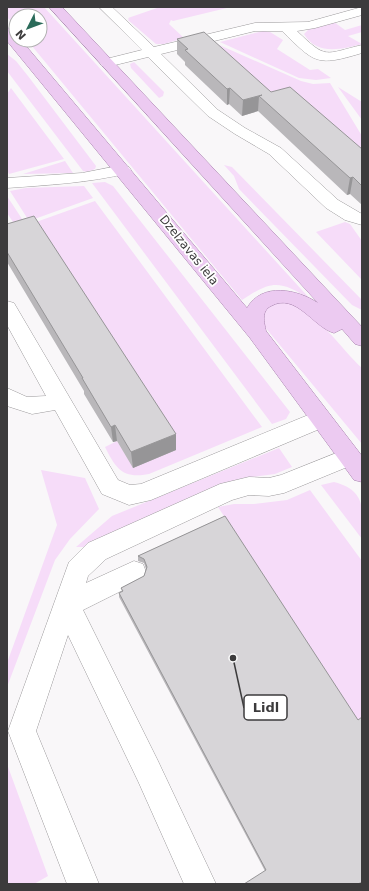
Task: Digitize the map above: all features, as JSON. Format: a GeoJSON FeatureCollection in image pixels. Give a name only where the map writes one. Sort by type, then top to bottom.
{"type":"FeatureCollection","features":[{"type":"Feature","properties":{"kind":"main road"},"geometry":{"type":"LineString","coordinates":[[55,7],[360,333]]}},
{"type":"Feature","properties":{"kind":"main road","name":"Dzelzavas iela"},"geometry":{"type":"LineString","coordinates":[[7,32],[257,333],[355,465]]}},
{"type":"Feature","properties":{"kind":"main road"},"geometry":{"type":"LineString","coordinates":[[257,333],[254,318],[255,309],[264,301],[272,297],[285,295],[308,304],[341,331],[360,333]]}},
{"type":"Feature","properties":{"kind":"street"},"geometry":{"type":"LineString","coordinates":[[105,7],[213,113],[240,131],[275,151],[332,204],[351,216],[362,220]]}},
{"type":"Feature","properties":{"kind":"street"},"geometry":{"type":"LineString","coordinates":[[107,63],[255,27],[272,26],[286,28],[307,26],[362,11]]}},
{"type":"Feature","properties":{"kind":"street"},"geometry":{"type":"LineString","coordinates":[[286,28],[323,58],[362,49]]}},
{"type":"Feature","properties":{"kind":"street"},"geometry":{"type":"LineString","coordinates":[[7,183],[23,180],[82,178],[123,170]]}},
{"type":"Feature","properties":{"kind":"street"},"geometry":{"type":"LineString","coordinates":[[7,308],[110,487],[129,495],[143,493],[321,419]]}},
{"type":"Feature","properties":{"kind":"street"},"geometry":{"type":"LineString","coordinates":[[7,396],[18,403],[30,406],[60,401]]}},
{"type":"Feature","properties":{"kind":"street"},"geometry":{"type":"LineString","coordinates":[[83,884],[22,731],[78,570],[97,551],[228,491],[249,486],[269,487],[284,484],[355,465]]}},
{"type":"Feature","properties":{"kind":"street"},"geometry":{"type":"LineString","coordinates":[[67,605],[134,572]]}},
{"type":"Feature","properties":{"kind":"street"},"geometry":{"type":"LineString","coordinates":[[67,605],[148,771],[200,884]]}},
{"type":"Feature","properties":{"kind":"shaded area"},"geometry":{"type":"Polygon","coordinates":[[[7,7],[45,8],[8,8],[8,18],[7,7]]]}},
{"type":"Feature","properties":{"kind":"shaded area"},"geometry":{"type":"Polygon","coordinates":[[[157,7],[231,7],[173,21],[171,20],[169,24],[184,38],[164,44],[156,44],[128,20],[128,18],[157,7]]]}},
{"type":"Feature","properties":{"kind":"shaded area"},"geometry":{"type":"Polygon","coordinates":[[[48,11],[311,300],[291,289],[276,285],[261,289],[242,300],[34,48],[48,48],[48,11]]]}},
{"type":"Feature","properties":{"kind":"shaded area"},"geometry":{"type":"Polygon","coordinates":[[[334,22],[345,30],[362,25],[362,32],[348,36],[362,44],[338,49],[323,48],[316,46],[309,41],[304,34],[309,29],[334,22]]]}},
{"type":"Feature","properties":{"kind":"shaded area"},"geometry":{"type":"Polygon","coordinates":[[[263,31],[270,32],[283,40],[277,49],[310,70],[318,69],[331,78],[316,80],[299,78],[220,42],[263,31]]]}},
{"type":"Feature","properties":{"kind":"shaded area"},"geometry":{"type":"Polygon","coordinates":[[[217,44],[301,81],[313,84],[330,83],[362,136],[362,168],[270,108],[217,44]]]}},
{"type":"Feature","properties":{"kind":"shaded area"},"geometry":{"type":"Polygon","coordinates":[[[7,54],[16,61],[28,76],[96,166],[95,169],[87,172],[83,171],[7,71],[7,54]]]}},
{"type":"Feature","properties":{"kind":"shaded area"},"geometry":{"type":"Polygon","coordinates":[[[134,62],[164,92],[163,96],[159,98],[131,68],[130,64],[134,62]]]}},
{"type":"Feature","properties":{"kind":"shaded area"},"geometry":{"type":"Polygon","coordinates":[[[338,87],[362,102],[362,120],[338,87]]]}},
{"type":"Feature","properties":{"kind":"shaded area"},"geometry":{"type":"Polygon","coordinates":[[[11,88],[64,159],[9,174],[7,170],[7,94],[11,88]]]}},
{"type":"Feature","properties":{"kind":"shaded area"},"geometry":{"type":"Polygon","coordinates":[[[65,161],[73,173],[23,174],[65,161]]]}},
{"type":"Feature","properties":{"kind":"shaded area"},"geometry":{"type":"Polygon","coordinates":[[[224,165],[232,167],[362,300],[362,310],[352,305],[239,189],[234,176],[224,165]]]}},
{"type":"Feature","properties":{"kind":"shaded area"},"geometry":{"type":"Polygon","coordinates":[[[105,182],[113,186],[290,412],[286,419],[272,424],[92,183],[105,182]]]}},
{"type":"Feature","properties":{"kind":"shaded area"},"geometry":{"type":"Polygon","coordinates":[[[84,186],[93,198],[29,221],[10,191],[26,188],[84,186]]]}},
{"type":"Feature","properties":{"kind":"shaded area"},"geometry":{"type":"Polygon","coordinates":[[[7,196],[24,222],[15,225],[7,213],[7,196]]]}},
{"type":"Feature","properties":{"kind":"shaded area"},"geometry":{"type":"Polygon","coordinates":[[[95,201],[262,427],[149,474],[133,475],[121,471],[117,467],[105,447],[117,441],[133,467],[176,450],[8,232],[95,201]]]}},
{"type":"Feature","properties":{"kind":"shaded area"},"geometry":{"type":"Polygon","coordinates":[[[345,222],[350,224],[362,241],[362,280],[316,232],[345,222]]]}},
{"type":"Feature","properties":{"kind":"shaded area"},"geometry":{"type":"Polygon","coordinates":[[[281,302],[291,303],[300,307],[319,322],[362,368],[362,444],[264,326],[263,314],[265,311],[271,306],[281,302]]]}},
{"type":"Feature","properties":{"kind":"shaded area"},"geometry":{"type":"Polygon","coordinates":[[[279,448],[292,467],[275,474],[243,478],[224,484],[86,547],[76,547],[112,516],[279,448]]]}},
{"type":"Feature","properties":{"kind":"shaded area"},"geometry":{"type":"Polygon","coordinates":[[[41,470],[85,478],[99,509],[70,539],[55,560],[7,687],[7,663],[57,525],[41,470]]]}},
{"type":"Feature","properties":{"kind":"shaded area"},"geometry":{"type":"Polygon","coordinates":[[[334,482],[353,491],[361,503],[362,539],[321,485],[334,482]]]}},
{"type":"Feature","properties":{"kind":"shaded area"},"geometry":{"type":"Polygon","coordinates":[[[310,490],[362,561],[362,720],[358,722],[218,507],[234,504],[254,504],[287,500],[310,490]]]}},
{"type":"Feature","properties":{"kind":"shaded area"},"geometry":{"type":"Polygon","coordinates":[[[7,764],[48,876],[34,884],[7,884],[7,764]]]}},
{"type":"Feature","properties":{"kind":"building"},"geometry":{"type":"Polygon","coordinates":[[[204,32],[271,92],[290,87],[362,149],[362,186],[353,177],[350,178],[259,96],[262,95],[243,100],[230,88],[227,89],[185,50],[188,49],[177,39],[204,32]]]}},
{"type":"Feature","properties":{"kind":"building"},"geometry":{"type":"Polygon","coordinates":[[[34,216],[176,434],[131,452],[115,425],[111,427],[7,252],[7,224],[34,216]]]}},
{"type":"Feature","properties":{"kind":"building"},"geometry":{"type":"Polygon","coordinates":[[[225,516],[358,720],[362,717],[362,882],[358,884],[244,884],[266,870],[119,593],[123,591],[121,588],[144,576],[147,567],[144,559],[138,556],[225,516]]]}},
{"type":"Feature","properties":{"kind":"place","name":"Lidl"},"geometry":{"type":"Point","coordinates":[233,658]}}]}
